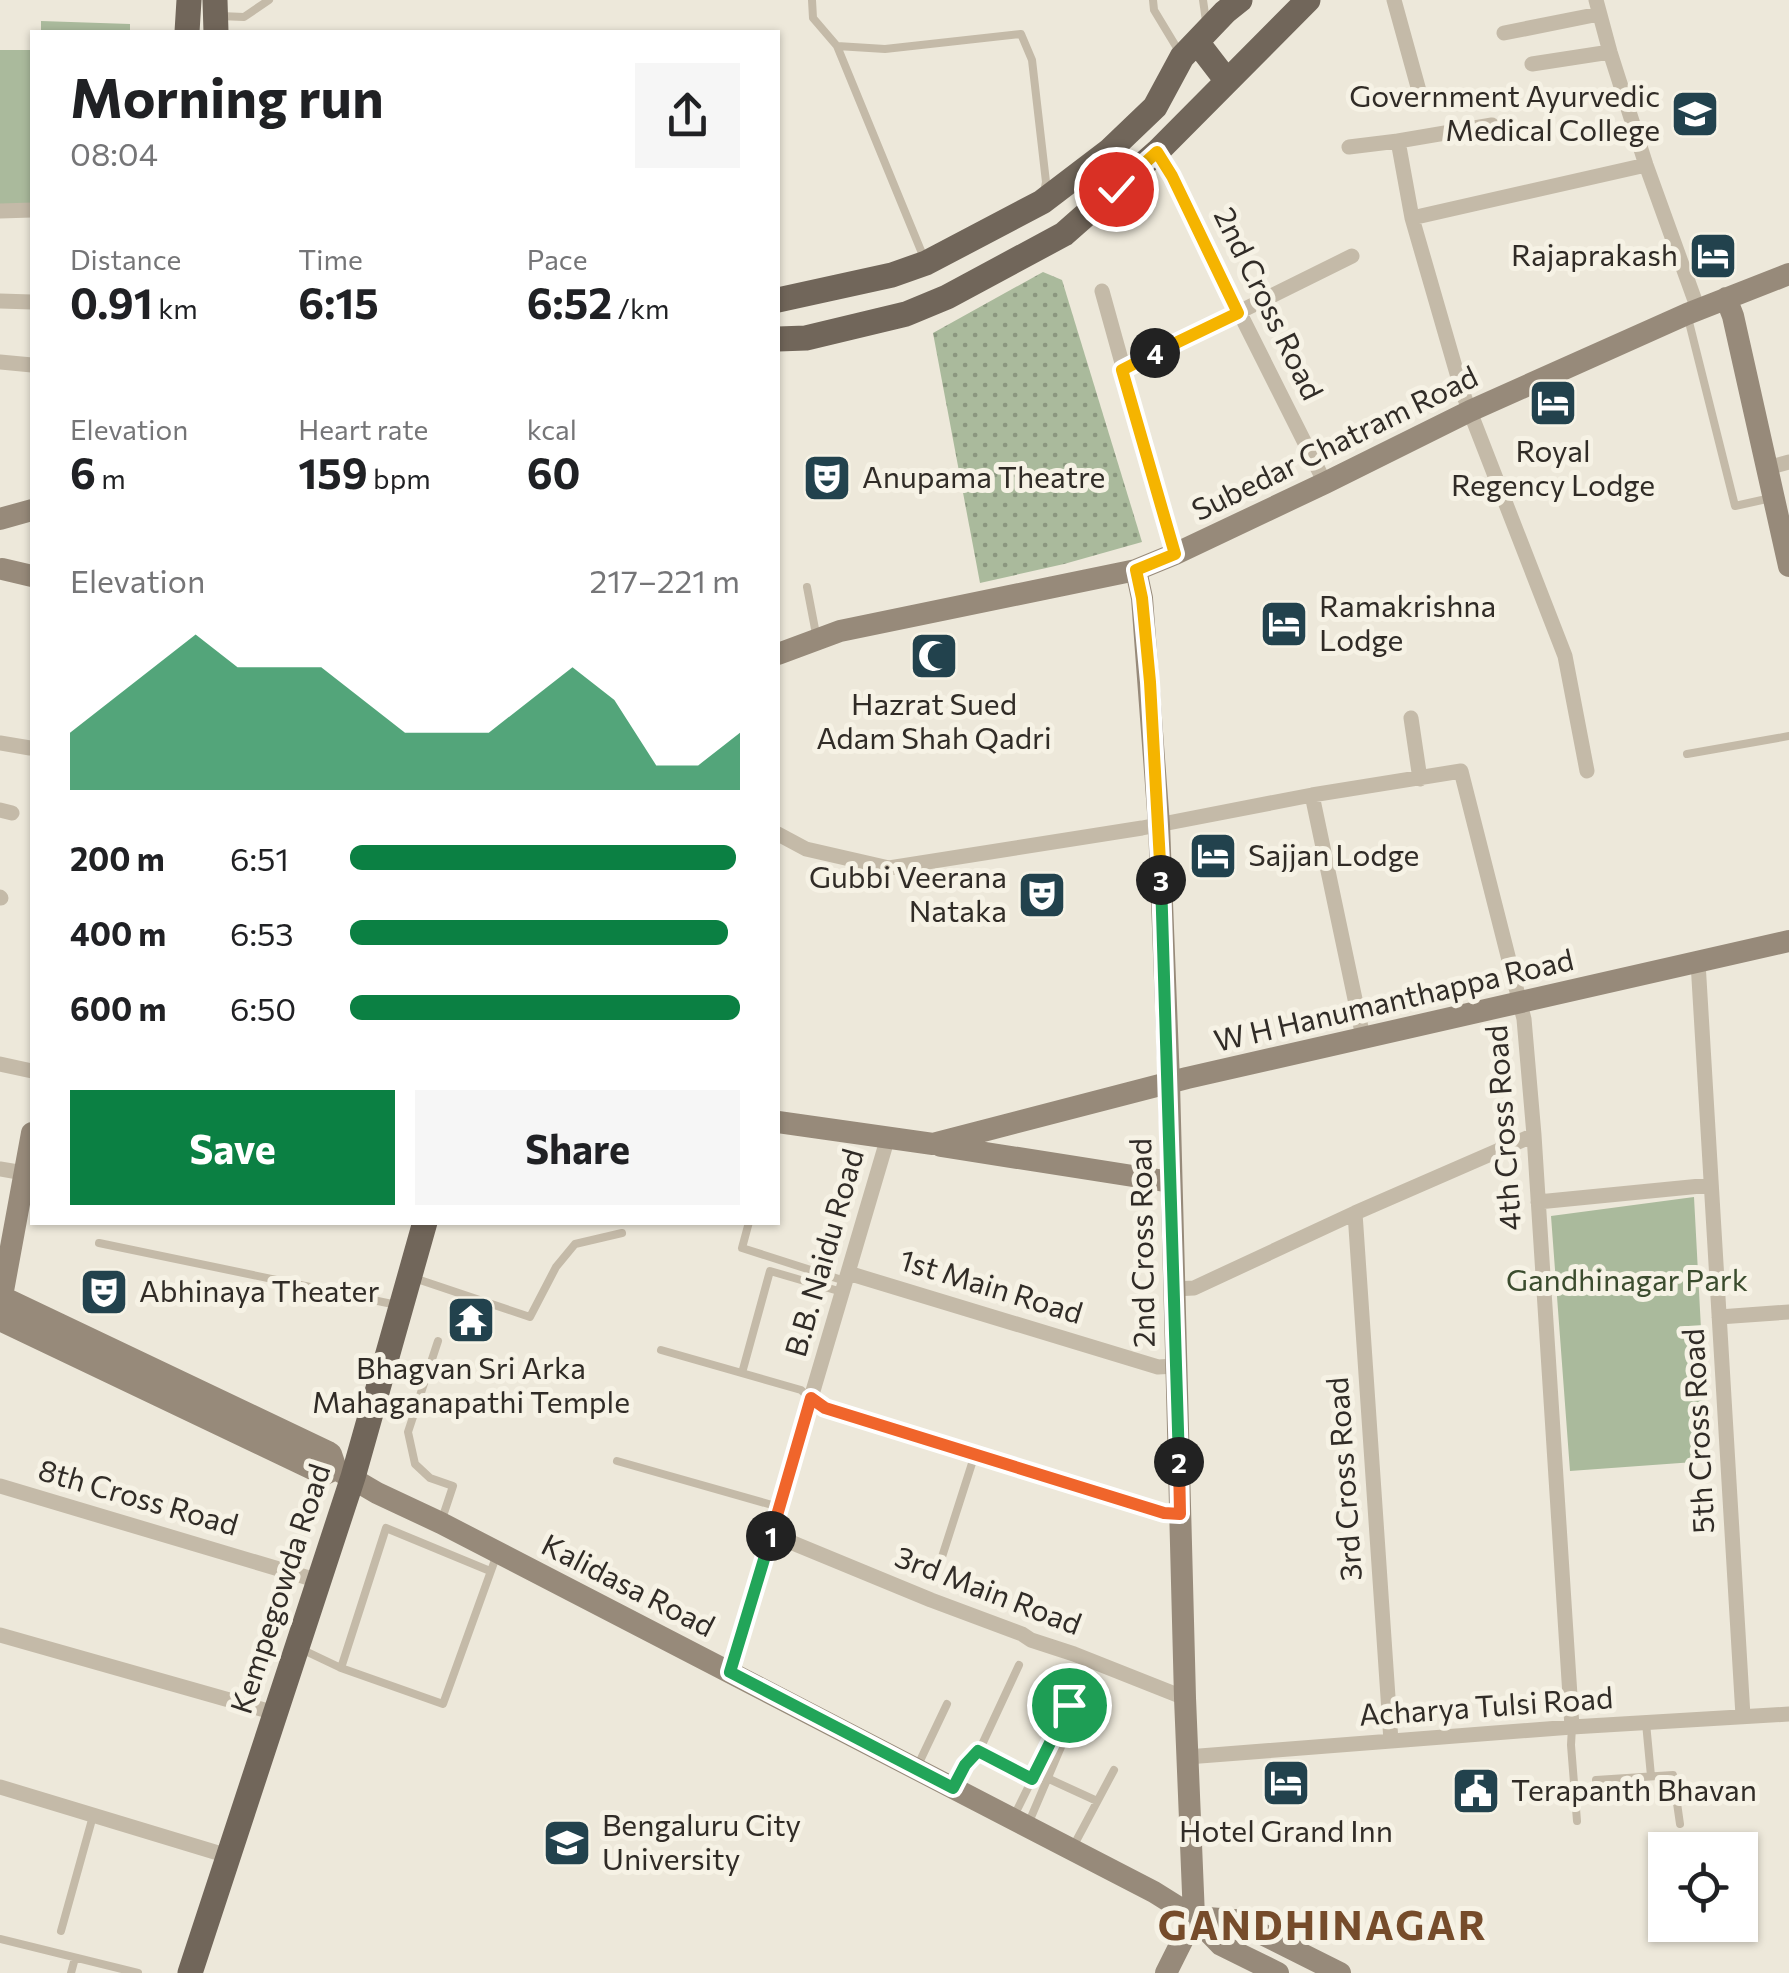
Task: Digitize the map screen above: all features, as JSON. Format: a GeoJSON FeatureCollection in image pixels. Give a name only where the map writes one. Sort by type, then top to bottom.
{"type":"FeatureCollection","features":[{"type":"Feature","properties":{"kind":"main road"},"geometry":{"type":"LineString","coordinates":[[187,30],[189,0]]}},
{"type":"Feature","properties":{"kind":"main road"},"geometry":{"type":"LineString","coordinates":[[780,300],[892,275],[926,262],[1042,202],[1109,151],[1154,108],[1195,43],[1240,0]]}},
{"type":"Feature","properties":{"kind":"main road"},"geometry":{"type":"LineString","coordinates":[[780,340],[806,338],[906,314],[947,297],[1064,234],[1157,152],[1308,0]]}},
{"type":"Feature","properties":{"kind":"main road"},"geometry":{"type":"LineString","coordinates":[[1195,43],[1227,81]]}},
{"type":"Feature","properties":{"kind":"main road","name":"Kempegowda Road"},"geometry":{"type":"LineString","coordinates":[[190,1973],[319,1580],[344,1473],[402,1306],[424,1225]]}},
{"type":"Feature","properties":{"kind":"street"},"geometry":{"type":"LineString","coordinates":[[1394,0],[1421,98]]}},
{"type":"Feature","properties":{"kind":"street"},"geometry":{"type":"LineString","coordinates":[[1504,33],[1598,7],[1692,311]]}},
{"type":"Feature","properties":{"kind":"street"},"geometry":{"type":"LineString","coordinates":[[1532,64],[1610,52]]}},
{"type":"Feature","properties":{"kind":"street"},"geometry":{"type":"LineString","coordinates":[[1349,146],[1492,125]]}},
{"type":"Feature","properties":{"kind":"street"},"geometry":{"type":"LineString","coordinates":[[1398,141],[1412,218],[1462,392],[1565,656],[1587,771]]}},
{"type":"Feature","properties":{"kind":"street","name":"2nd Cross Road"},"geometry":{"type":"LineString","coordinates":[[1157,152],[1325,484]]}},
{"type":"Feature","properties":{"kind":"street"},"geometry":{"type":"LineString","coordinates":[[1412,218],[1646,165]]}},
{"type":"Feature","properties":{"kind":"street"},"geometry":{"type":"LineString","coordinates":[[0,211],[30,210]]}},
{"type":"Feature","properties":{"kind":"street"},"geometry":{"type":"LineString","coordinates":[[1122,370],[1352,256]]}},
{"type":"Feature","properties":{"kind":"street","name":"Subedar Chatram Road"},"geometry":{"type":"LineString","coordinates":[[780,653],[840,631],[1136,570],[1325,484],[1470,410],[1692,311],[1789,274]]}},
{"type":"Feature","properties":{"kind":"street"},"geometry":{"type":"LineString","coordinates":[[1102,290],[1175,554]]}},
{"type":"Feature","properties":{"kind":"street"},"geometry":{"type":"LineString","coordinates":[[1726,298],[1778,465],[1773,497],[1789,566]]}},
{"type":"Feature","properties":{"kind":"street"},"geometry":{"type":"LineString","coordinates":[[0,302],[30,302]]}},
{"type":"Feature","properties":{"kind":"street"},"geometry":{"type":"LineString","coordinates":[[0,362],[30,366]]}},
{"type":"Feature","properties":{"kind":"street"},"geometry":{"type":"LineString","coordinates":[[0,519],[30,511]]}},
{"type":"Feature","properties":{"kind":"street"},"geometry":{"type":"LineString","coordinates":[[1,570],[30,576]]}},
{"type":"Feature","properties":{"kind":"street","name":"2nd Cross Road"},"geometry":{"type":"LineString","coordinates":[[1136,570],[1142,598],[1159,824],[1194,1917]]}},
{"type":"Feature","properties":{"kind":"street"},"geometry":{"type":"LineString","coordinates":[[780,835],[806,849],[889,868],[1420,779],[1411,718]]}},
{"type":"Feature","properties":{"kind":"street"},"geometry":{"type":"LineString","coordinates":[[0,743],[30,748]]}},
{"type":"Feature","properties":{"kind":"street","name":"4th Cross Road"},"geometry":{"type":"LineString","coordinates":[[1420,779],[1460,771],[1521,1004],[1534,1135],[1572,1728]]}},
{"type":"Feature","properties":{"kind":"street"},"geometry":{"type":"LineString","coordinates":[[1312,795],[1363,1037]]}},
{"type":"Feature","properties":{"kind":"street","name":"W H Hanumanthappa Road"},"geometry":{"type":"LineString","coordinates":[[780,1122],[933,1144],[1169,1083],[1789,941]]}},
{"type":"Feature","properties":{"kind":"street","name":"5th Cross Road"},"geometry":{"type":"LineString","coordinates":[[1698,962],[1743,1716]]}},
{"type":"Feature","properties":{"kind":"street"},"geometry":{"type":"LineString","coordinates":[[0,1064],[30,1070]]}},
{"type":"Feature","properties":{"kind":"street"},"geometry":{"type":"LineString","coordinates":[[1174,1290],[1194,1288],[1534,1135]]}},
{"type":"Feature","properties":{"kind":"street","name":"B.B. Naidu Road"},"geometry":{"type":"LineString","coordinates":[[730,1672],[888,1137]]}},
{"type":"Feature","properties":{"kind":"street"},"geometry":{"type":"LineString","coordinates":[[1,1305],[30,1144]]}},
{"type":"Feature","properties":{"kind":"street"},"geometry":{"type":"LineString","coordinates":[[933,1144],[1171,1182]]}},
{"type":"Feature","properties":{"kind":"street"},"geometry":{"type":"LineString","coordinates":[[0,1169],[24,1173]]}},
{"type":"Feature","properties":{"kind":"street"},"geometry":{"type":"LineString","coordinates":[[1538,1202],[1712,1186]]}},
{"type":"Feature","properties":{"kind":"street","name":"3rd Cross Road"},"geometry":{"type":"LineString","coordinates":[[1355,1213],[1391,1741]]}},
{"type":"Feature","properties":{"kind":"street","name":"1st Main Road"},"geometry":{"type":"LineString","coordinates":[[845,1282],[1158,1367],[1176,1366]]}},
{"type":"Feature","properties":{"kind":"street","name":"Kalidasa Road"},"geometry":{"type":"LineString","coordinates":[[1,1305],[321,1473],[344,1473],[441,1523],[494,1562],[730,1672],[1072,1849],[1154,1892],[1194,1917],[1221,1944],[1278,1973]]}},
{"type":"Feature","properties":{"kind":"street"},"geometry":{"type":"LineString","coordinates":[[1720,1316],[1789,1312]]}},
{"type":"Feature","properties":{"kind":"street"},"geometry":{"type":"LineString","coordinates":[[811,1398],[825,1408],[1164,1513],[1180,1514]]}},
{"type":"Feature","properties":{"kind":"street","name":"8th Cross Road"},"geometry":{"type":"LineString","coordinates":[[0,1486],[319,1580]]}},
{"type":"Feature","properties":{"kind":"street","name":"3rd Main Road"},"geometry":{"type":"LineString","coordinates":[[771,1534],[1185,1698]]}},
{"type":"Feature","properties":{"kind":"street"},"geometry":{"type":"LineString","coordinates":[[0,1635],[275,1713]]}},
{"type":"Feature","properties":{"kind":"street","name":"Acharya Tulsi Road"},"geometry":{"type":"LineString","coordinates":[[1187,1757],[1789,1714]]}},
{"type":"Feature","properties":{"kind":"street"},"geometry":{"type":"LineString","coordinates":[[0,1788],[228,1856]]}},
{"type":"Feature","properties":{"kind":"street"},"geometry":{"type":"LineString","coordinates":[[1166,1973],[1194,1917]]}},
{"type":"Feature","properties":{"kind":"street","name":"Kalidasa Road"},"geometry":{"type":"LineString","coordinates":[[1194,1917],[1234,1920],[1340,1973]]}},
{"type":"Feature","properties":{"kind":"lane"},"geometry":{"type":"LineString","coordinates":[[215,16],[244,16],[269,0]]}},
{"type":"Feature","properties":{"kind":"lane"},"geometry":{"type":"LineString","coordinates":[[812,0],[812,18],[837,46],[926,262]]}},
{"type":"Feature","properties":{"kind":"lane"},"geometry":{"type":"LineString","coordinates":[[1153,0],[1154,10],[1195,43],[1203,0]]}},
{"type":"Feature","properties":{"kind":"lane"},"geometry":{"type":"LineString","coordinates":[[837,46],[885,48],[1020,34],[1032,60],[1046,182],[1042,202]]}},
{"type":"Feature","properties":{"kind":"lane"},"geometry":{"type":"LineString","coordinates":[[1692,311],[1736,506],[1773,497]]}},
{"type":"Feature","properties":{"kind":"lane"},"geometry":{"type":"LineString","coordinates":[[808,587],[816,638]]}},
{"type":"Feature","properties":{"kind":"lane"},"geometry":{"type":"LineString","coordinates":[[1687,754],[1789,736]]}},
{"type":"Feature","properties":{"kind":"lane"},"geometry":{"type":"LineString","coordinates":[[747,1225],[742,1248],[845,1282]]}},
{"type":"Feature","properties":{"kind":"lane"},"geometry":{"type":"LineString","coordinates":[[410,1276],[530,1316],[556,1267],[575,1244],[622,1233]]}},
{"type":"Feature","properties":{"kind":"lane"},"geometry":{"type":"LineString","coordinates":[[99,1244],[402,1306]]}},
{"type":"Feature","properties":{"kind":"lane"},"geometry":{"type":"LineString","coordinates":[[742,1373],[770,1272],[845,1282]]}},
{"type":"Feature","properties":{"kind":"lane"},"geometry":{"type":"LineString","coordinates":[[438,1341],[408,1432],[415,1464],[430,1478],[454,1486],[441,1523]]}},
{"type":"Feature","properties":{"kind":"lane"},"geometry":{"type":"LineString","coordinates":[[661,1350],[801,1390],[811,1398]]}},
{"type":"Feature","properties":{"kind":"lane"},"geometry":{"type":"LineString","coordinates":[[940,1560],[975,1454]]}},
{"type":"Feature","properties":{"kind":"lane"},"geometry":{"type":"LineString","coordinates":[[617,1461],[779,1507]]}},
{"type":"Feature","properties":{"kind":"lane"},"geometry":{"type":"LineString","coordinates":[[297,1646],[341,1668],[443,1704],[494,1562],[386,1528],[341,1668]]}},
{"type":"Feature","properties":{"kind":"lane"},"geometry":{"type":"LineString","coordinates":[[953,1788],[978,1751],[1019,1666]]}},
{"type":"Feature","properties":{"kind":"lane"},"geometry":{"type":"LineString","coordinates":[[1020,1822],[1047,1778],[1081,1700]]}},
{"type":"Feature","properties":{"kind":"lane"},"geometry":{"type":"LineString","coordinates":[[916,1770],[946,1704]]}},
{"type":"Feature","properties":{"kind":"lane"},"geometry":{"type":"LineString","coordinates":[[1020,1822],[1032,1779],[1069,1705]]}},
{"type":"Feature","properties":{"kind":"lane"},"geometry":{"type":"LineString","coordinates":[[1646,1723],[1651,1776]]}},
{"type":"Feature","properties":{"kind":"lane"},"geometry":{"type":"LineString","coordinates":[[1572,1728],[1576,1822]]}},
{"type":"Feature","properties":{"kind":"lane"},"geometry":{"type":"LineString","coordinates":[[978,1751],[1032,1779]]}},
{"type":"Feature","properties":{"kind":"lane"},"geometry":{"type":"LineString","coordinates":[[1072,1849],[1114,1770]]}},
{"type":"Feature","properties":{"kind":"lane"},"geometry":{"type":"LineString","coordinates":[[1596,1780],[1674,1775],[1680,1824]]}},
{"type":"Feature","properties":{"kind":"lane"},"geometry":{"type":"LineString","coordinates":[[1047,1778],[1097,1801]]}},
{"type":"Feature","properties":{"kind":"lane"},"geometry":{"type":"LineString","coordinates":[[60,1932],[94,1816]]}},
{"type":"Feature","properties":{"kind":"lane"},"geometry":{"type":"LineString","coordinates":[[0,1941],[138,1973]]}},
{"type":"Feature","properties":{"kind":"lane"},"geometry":{"type":"LineString","coordinates":[[71,1973],[75,1958]]}},
{"type":"Feature","properties":{"kind":"green space"},"geometry":{"type":"Polygon","coordinates":[[[41,21],[130,24],[130,30],[41,30],[41,21]]]}},
{"type":"Feature","properties":{"kind":"green space"},"geometry":{"type":"Polygon","coordinates":[[[0,50],[30,50],[30,204],[0,205],[0,50]]]}},
{"type":"Feature","properties":{"kind":"green space"},"geometry":{"type":"Polygon","coordinates":[[[1043,272],[1062,280],[1142,542],[980,583],[933,333],[1043,272]]]}},
{"type":"Feature","properties":{"kind":"green space","name":"Gandhinagar Park"},"geometry":{"type":"Polygon","coordinates":[[[1694,1197],[1708,1461],[1570,1471],[1551,1216],[1694,1197]]]}},
{"type":"Feature","properties":{"kind":"place","name":"Government Ayurvedic Medical College"},"geometry":{"type":"Point","coordinates":[1695,114]}},
{"type":"Feature","properties":{"kind":"place","name":"Rajaprakash"},"geometry":{"type":"Point","coordinates":[1713,256]}},
{"type":"Feature","properties":{"kind":"place","name":"Royal Regency Lodge"},"geometry":{"type":"Point","coordinates":[1553,403]}},
{"type":"Feature","properties":{"kind":"place","name":"Anupama Theatre"},"geometry":{"type":"Point","coordinates":[827,478]}},
{"type":"Feature","properties":{"kind":"place","name":"Ramakrishna Lodge"},"geometry":{"type":"Point","coordinates":[1284,624]}},
{"type":"Feature","properties":{"kind":"place","name":"Hazrat Sued Adam Shah Qadri"},"geometry":{"type":"Point","coordinates":[934,656]}},
{"type":"Feature","properties":{"kind":"place","name":"Sajjan Lodge"},"geometry":{"type":"Point","coordinates":[1213,856]}},
{"type":"Feature","properties":{"kind":"place","name":"Gubbi Veerana Nataka"},"geometry":{"type":"Point","coordinates":[1042,895]}},
{"type":"Feature","properties":{"kind":"place","name":"Abhinaya Theater"},"geometry":{"type":"Point","coordinates":[104,1292]}},
{"type":"Feature","properties":{"kind":"place","name":"Bhagvan Sri Arka Mahaganapathi Temple"},"geometry":{"type":"Point","coordinates":[471,1320]}},
{"type":"Feature","properties":{"kind":"place","name":"Hotel Grand Inn"},"geometry":{"type":"Point","coordinates":[1286,1783]}},
{"type":"Feature","properties":{"kind":"place","name":"Terapanth Bhavan"},"geometry":{"type":"Point","coordinates":[1476,1791]}},
{"type":"Feature","properties":{"kind":"place","name":"Bengaluru City University"},"geometry":{"type":"Point","coordinates":[567,1843]}},
{"type":"Feature","properties":{"kind":"district","name":"GANDHINAGAR"},"geometry":{"type":"Point","coordinates":[1323,1926]}},
{"type":"Feature","properties":{"kind":"route"},"geometry":{"type":"LineString","coordinates":[[1069,1705],[1032,1779],[978,1751],[953,1788],[730,1672],[811,1398],[825,1408],[1164,1513],[1180,1514],[1159,824],[1150,682],[1136,570],[1175,554],[1122,370],[1238,313],[1157,152],[1116,189]]}}]}
